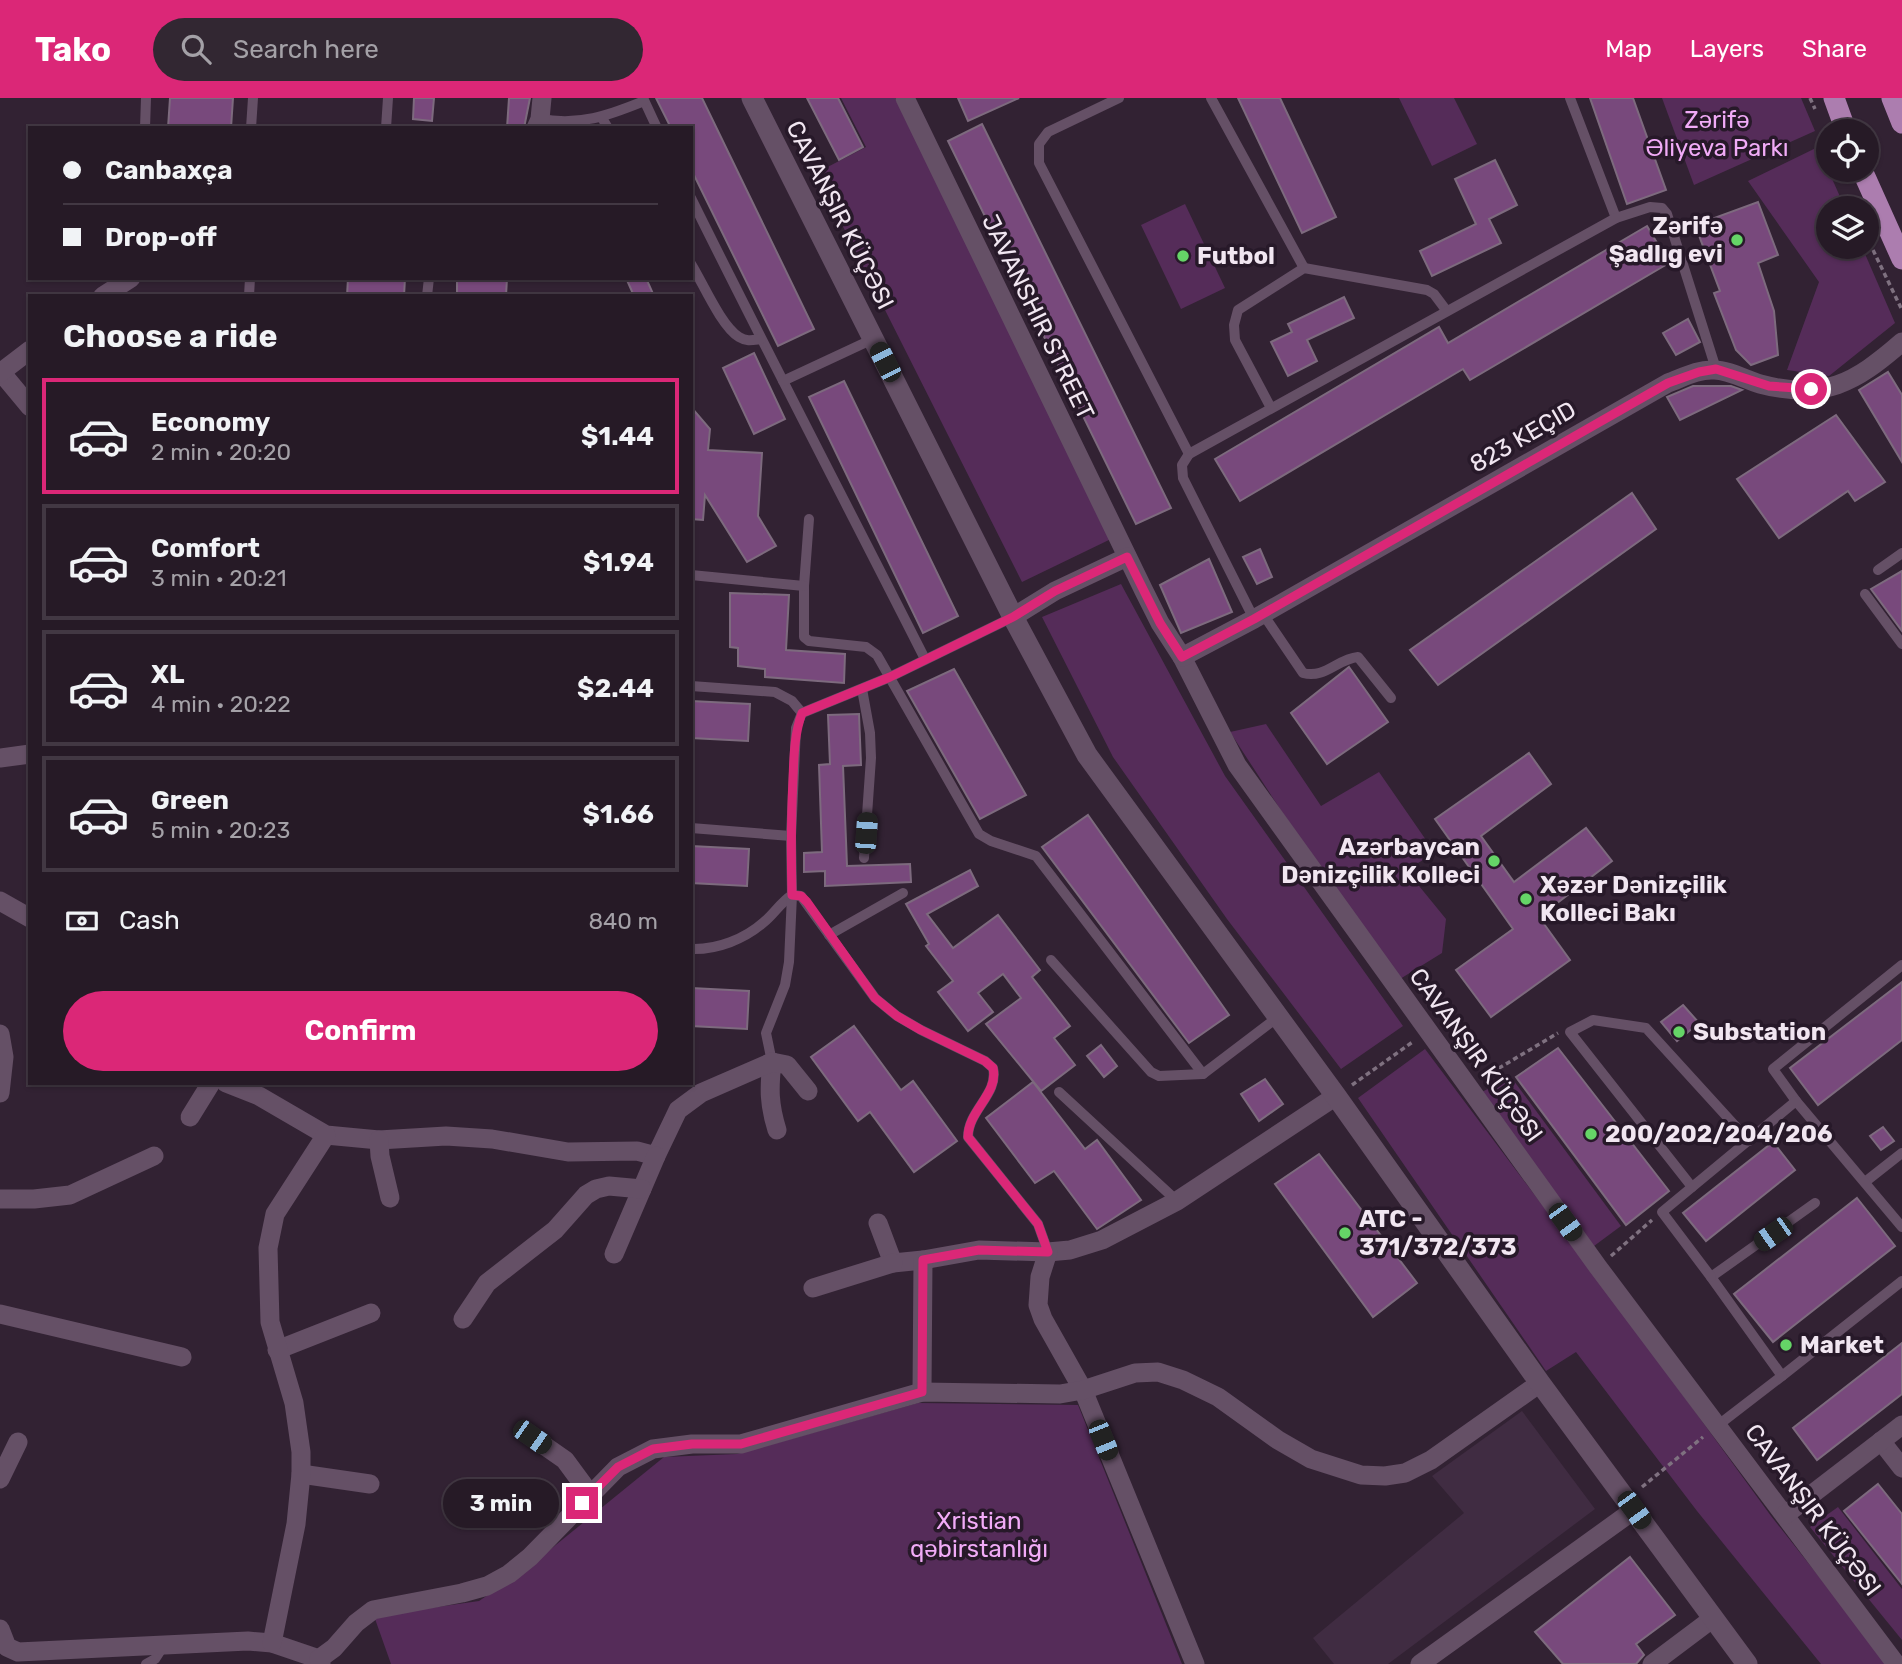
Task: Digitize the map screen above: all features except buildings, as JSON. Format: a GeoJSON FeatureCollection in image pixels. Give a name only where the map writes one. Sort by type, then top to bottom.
{"type":"FeatureCollection","features":[{"type":"Feature","properties":{"kind":"highway"},"geometry":{"type":"LineString","coordinates":[[1834,98],[1842,119]]}},
{"type":"Feature","properties":{"kind":"highway"},"geometry":{"type":"LineString","coordinates":[[1892,98],[1902,123]]}},
{"type":"Feature","properties":{"kind":"highway"},"geometry":{"type":"LineString","coordinates":[[1867,182],[1902,259]]}},
{"type":"Feature","properties":{"kind":"street"},"geometry":{"type":"LineString","coordinates":[[538,124],[542,98]]}},
{"type":"Feature","properties":{"kind":"street","name":"CAVANŞIR KÜÇƏSI"},"geometry":{"type":"LineString","coordinates":[[752,98],[1013,617],[1087,755],[1336,1096],[1540,1383],[1636,1500],[1712,1619],[1747,1664]]}},
{"type":"Feature","properties":{"kind":"street","name":"JAVANSHIR STREET"},"geometry":{"type":"LineString","coordinates":[[905,98],[1127,557]]}},
{"type":"Feature","properties":{"kind":"street"},"geometry":{"type":"LineString","coordinates":[[106,294],[128,280]]}},
{"type":"Feature","properties":{"kind":"street"},"geometry":{"type":"LineString","coordinates":[[1716,369],[1769,386],[1795,389],[1827,388],[1851,381],[1871,369],[1902,342]]}},
{"type":"Feature","properties":{"kind":"street"},"geometry":{"type":"LineString","coordinates":[[28,351],[0,372],[28,405]]}},
{"type":"Feature","properties":{"kind":"street","name":"823 KEÇID"},"geometry":{"type":"LineString","coordinates":[[1182,657],[1668,383],[1716,369]]}},
{"type":"Feature","properties":{"kind":"street"},"geometry":{"type":"LineString","coordinates":[[1013,617],[1055,591],[1127,557]]}},
{"type":"Feature","properties":{"kind":"street","name":"CAVANŞIR KÜÇƏSI"},"geometry":{"type":"LineString","coordinates":[[1127,557],[1237,765],[1598,1267],[1896,1664]]}},
{"type":"Feature","properties":{"kind":"street"},"geometry":{"type":"LineString","coordinates":[[0,758],[28,754]]}},
{"type":"Feature","properties":{"kind":"street"},"geometry":{"type":"LineString","coordinates":[[0,901],[28,917]]}},
{"type":"Feature","properties":{"kind":"street"},"geometry":{"type":"LineString","coordinates":[[0,1034],[5,1057],[0,1093]]}},
{"type":"Feature","properties":{"kind":"street"},"geometry":{"type":"LineString","coordinates":[[614,1254],[678,1110],[701,1093],[772,1062],[787,1065],[808,1091]]}},
{"type":"Feature","properties":{"kind":"street"},"geometry":{"type":"LineString","coordinates":[[772,1062],[769,1091],[778,1130]]}},
{"type":"Feature","properties":{"kind":"street"},"geometry":{"type":"LineString","coordinates":[[190,1117],[210,1085]]}},
{"type":"Feature","properties":{"kind":"street"},"geometry":{"type":"LineString","coordinates":[[238,1085],[255,1088],[326,1135],[379,1140],[446,1136],[492,1139],[568,1152],[637,1151],[656,1156]]}},
{"type":"Feature","properties":{"kind":"street"},"geometry":{"type":"LineString","coordinates":[[813,1287],[893,1263],[979,1250],[1070,1250],[1102,1240],[1177,1200],[1336,1096]]}},
{"type":"Feature","properties":{"kind":"street"},"geometry":{"type":"LineString","coordinates":[[272,1643],[296,1524],[301,1452],[294,1403],[270,1322],[268,1248],[275,1214],[326,1135]]}},
{"type":"Feature","properties":{"kind":"street"},"geometry":{"type":"LineString","coordinates":[[379,1140],[390,1198]]}},
{"type":"Feature","properties":{"kind":"street"},"geometry":{"type":"LineString","coordinates":[[0,1199],[70,1195],[154,1156]]}},
{"type":"Feature","properties":{"kind":"street"},"geometry":{"type":"LineString","coordinates":[[463,1319],[487,1283],[555,1230],[586,1195],[609,1186],[642,1189]]}},
{"type":"Feature","properties":{"kind":"street"},"geometry":{"type":"LineString","coordinates":[[878,1223],[893,1263]]}},
{"type":"Feature","properties":{"kind":"street"},"geometry":{"type":"LineString","coordinates":[[1048,1252],[1040,1278],[1038,1305],[1043,1319],[1083,1390],[1195,1664]]}},
{"type":"Feature","properties":{"kind":"street"},"geometry":{"type":"LineString","coordinates":[[922,1392],[923,1260]]}},
{"type":"Feature","properties":{"kind":"street"},"geometry":{"type":"LineString","coordinates":[[0,1314],[182,1357]]}},
{"type":"Feature","properties":{"kind":"street"},"geometry":{"type":"LineString","coordinates":[[277,1350],[371,1314]]}},
{"type":"Feature","properties":{"kind":"street"},"geometry":{"type":"LineString","coordinates":[[0,1629],[7,1647],[18,1653],[248,1641],[272,1643],[320,1662],[373,1610],[462,1593],[487,1586],[509,1574],[530,1557],[618,1467],[653,1449],[692,1444],[741,1444],[922,1392],[1034,1396],[1083,1390],[1135,1374],[1158,1372],[1183,1380],[1218,1398],[1278,1440],[1311,1459],[1361,1475],[1385,1476],[1405,1473],[1431,1460],[1540,1383]]}},
{"type":"Feature","properties":{"kind":"street"},"geometry":{"type":"LineString","coordinates":[[1785,1515],[1902,1425]]}},
{"type":"Feature","properties":{"kind":"street"},"geometry":{"type":"LineString","coordinates":[[532,1437],[565,1460],[590,1494]]}},
{"type":"Feature","properties":{"kind":"street"},"geometry":{"type":"LineString","coordinates":[[0,1479],[19,1441]]}},
{"type":"Feature","properties":{"kind":"street"},"geometry":{"type":"LineString","coordinates":[[1881,1441],[1902,1468]]}},
{"type":"Feature","properties":{"kind":"street"},"geometry":{"type":"LineString","coordinates":[[301,1474],[370,1484]]}},
{"type":"Feature","properties":{"kind":"street"},"geometry":{"type":"LineString","coordinates":[[1420,1664],[1636,1500]]}},
{"type":"Feature","properties":{"kind":"street"},"geometry":{"type":"LineString","coordinates":[[1652,1664],[1712,1619]]}},
{"type":"Feature","properties":{"kind":"lane"},"geometry":{"type":"LineString","coordinates":[[145,126],[146,98]]}},
{"type":"Feature","properties":{"kind":"lane"},"geometry":{"type":"LineString","coordinates":[[251,126],[253,98]]}},
{"type":"Feature","properties":{"kind":"lane"},"geometry":{"type":"LineString","coordinates":[[386,126],[388,98]]}},
{"type":"Feature","properties":{"kind":"lane"},"geometry":{"type":"LineString","coordinates":[[1119,98],[1048,132],[1039,144],[1039,163],[1189,454]]}},
{"type":"Feature","properties":{"kind":"lane"},"geometry":{"type":"LineString","coordinates":[[1211,98],[1304,268]]}},
{"type":"Feature","properties":{"kind":"lane"},"geometry":{"type":"LineString","coordinates":[[1570,98],[1616,218]]}},
{"type":"Feature","properties":{"kind":"lane"},"geometry":{"type":"LineString","coordinates":[[538,124],[602,118],[643,99],[656,126]]}},
{"type":"Feature","properties":{"kind":"lane"},"geometry":{"type":"LineString","coordinates":[[602,118],[607,126]]}},
{"type":"Feature","properties":{"kind":"lane"},"geometry":{"type":"LineString","coordinates":[[693,202],[925,659]]}},
{"type":"Feature","properties":{"kind":"lane"},"geometry":{"type":"LineString","coordinates":[[1391,698],[1358,657],[1350,658],[1319,674],[1303,673],[1258,616],[1183,478],[1182,465],[1189,454],[1616,218],[1650,207],[1662,208],[1667,215],[1716,369]]}},
{"type":"Feature","properties":{"kind":"lane"},"geometry":{"type":"LineString","coordinates":[[693,267],[725,323],[737,336],[748,341],[761,339]]}},
{"type":"Feature","properties":{"kind":"lane"},"geometry":{"type":"LineString","coordinates":[[1271,408],[1235,340],[1234,325],[1238,310],[1304,268],[1427,290],[1434,294],[1446,310]]}},
{"type":"Feature","properties":{"kind":"lane"},"geometry":{"type":"LineString","coordinates":[[783,381],[873,339]]}},
{"type":"Feature","properties":{"kind":"lane"},"geometry":{"type":"LineString","coordinates":[[809,519],[804,586],[804,637],[809,641],[866,646],[877,655],[979,834],[991,841],[1036,856],[1203,1074]]}},
{"type":"Feature","properties":{"kind":"lane"},"geometry":{"type":"LineString","coordinates":[[1878,570],[1902,553]]}},
{"type":"Feature","properties":{"kind":"lane"},"geometry":{"type":"LineString","coordinates":[[693,575],[804,586]]}},
{"type":"Feature","properties":{"kind":"lane"},"geometry":{"type":"LineString","coordinates":[[1865,594],[1902,645]]}},
{"type":"Feature","properties":{"kind":"lane"},"geometry":{"type":"LineString","coordinates":[[772,1062],[766,1033],[785,985],[789,962],[796,728],[802,713],[890,677],[1013,617]]}},
{"type":"Feature","properties":{"kind":"lane"},"geometry":{"type":"LineString","coordinates":[[693,686],[775,692],[792,701],[802,713]]}},
{"type":"Feature","properties":{"kind":"lane"},"geometry":{"type":"LineString","coordinates":[[862,689],[870,733],[871,758],[864,858]]}},
{"type":"Feature","properties":{"kind":"lane"},"geometry":{"type":"LineString","coordinates":[[693,828],[791,836]]}},
{"type":"Feature","properties":{"kind":"lane"},"geometry":{"type":"LineString","coordinates":[[829,935],[903,893]]}},
{"type":"Feature","properties":{"kind":"lane"},"geometry":{"type":"LineString","coordinates":[[693,949],[721,946],[741,937],[765,922],[780,903],[792,895],[801,896],[875,998],[897,1016],[985,1061],[993,1068],[994,1084],[973,1115],[968,1126],[968,1137],[1038,1224],[1048,1252]]}},
{"type":"Feature","properties":{"kind":"lane"},"geometry":{"type":"LineString","coordinates":[[1051,960],[1151,1072],[1159,1076],[1203,1074],[1278,1017]]}},
{"type":"Feature","properties":{"kind":"lane"},"geometry":{"type":"LineString","coordinates":[[1902,965],[1773,1069],[1902,1227]]}},
{"type":"Feature","properties":{"kind":"lane"},"geometry":{"type":"LineString","coordinates":[[1692,1187],[1570,1032],[1593,1020],[1646,1028],[1749,1141]]}},
{"type":"Feature","properties":{"kind":"lane"},"geometry":{"type":"LineString","coordinates":[[1059,1092],[1177,1200]]}},
{"type":"Feature","properties":{"kind":"lane"},"geometry":{"type":"LineString","coordinates":[[1782,1376],[1662,1212],[1797,1101]]}},
{"type":"Feature","properties":{"kind":"lane"},"geometry":{"type":"LineString","coordinates":[[1866,1182],[1902,1153]]}},
{"type":"Feature","properties":{"kind":"lane"},"geometry":{"type":"LineString","coordinates":[[1711,1277],[1815,1203]]}},
{"type":"Feature","properties":{"kind":"lane"},"geometry":{"type":"LineString","coordinates":[[1717,1426],[1902,1281]]}},
{"type":"Feature","properties":{"kind":"lane"},"geometry":{"type":"LineString","coordinates":[[146,1664],[155,1659],[164,1644]]}},
{"type":"Feature","properties":{"kind":"path"},"geometry":{"type":"LineString","coordinates":[[1898,302],[1902,310]]}},
{"type":"Feature","properties":{"kind":"path"},"geometry":{"type":"LineString","coordinates":[[1467,1087],[1562,1030],[1570,1032]]}},
{"type":"Feature","properties":{"kind":"path"},"geometry":{"type":"LineString","coordinates":[[1336,1096],[1427,1032]]}},
{"type":"Feature","properties":{"kind":"path"},"geometry":{"type":"LineString","coordinates":[[1598,1267],[1662,1212]]}},
{"type":"Feature","properties":{"kind":"path"},"geometry":{"type":"LineString","coordinates":[[1636,1500],[1689,1448]]}},
{"type":"Feature","properties":{"kind":"shaded area"},"geometry":{"type":"Polygon","coordinates":[[[1522,1411],[1595,1509],[1388,1664],[1334,1664],[1313,1638],[1464,1513],[1432,1476],[1522,1411]]]}},
{"type":"Feature","properties":{"kind":"green space"},"geometry":{"type":"Polygon","coordinates":[[[841,98],[895,98],[1113,538],[1022,582],[816,173],[866,147],[841,98]]]}},
{"type":"Feature","properties":{"kind":"green space"},"geometry":{"type":"Polygon","coordinates":[[[1399,98],[1454,98],[1477,144],[1432,166],[1399,98]]]}},
{"type":"Feature","properties":{"kind":"green space","name":"Zərifə Əliyeva Parkı"},"geometry":{"type":"Polygon","coordinates":[[[1662,98],[1801,98],[1815,131],[1694,185],[1662,98]]]}},
{"type":"Feature","properties":{"kind":"green space"},"geometry":{"type":"Polygon","coordinates":[[[1816,148],[1816,182],[1833,182],[1840,196],[1816,196],[1816,259],[1867,259],[1895,323],[1829,376],[1787,370],[1819,282],[1748,181],[1816,148]]]}},
{"type":"Feature","properties":{"kind":"green space","name":"Futbol"},"geometry":{"type":"Polygon","coordinates":[[[1185,204],[1225,288],[1181,309],[1141,225],[1185,204]]]}},
{"type":"Feature","properties":{"kind":"green space"},"geometry":{"type":"Polygon","coordinates":[[[1121,584],[1225,776],[1403,1026],[1341,1069],[1227,919],[1113,757],[1042,617],[1121,584]]]}},
{"type":"Feature","properties":{"kind":"green space"},"geometry":{"type":"Polygon","coordinates":[[[1266,724],[1321,806],[1379,772],[1435,853],[1406,870],[1446,919],[1442,953],[1400,979],[1282,812],[1230,732],[1266,724]]]}},
{"type":"Feature","properties":{"kind":"green space"},"geometry":{"type":"Polygon","coordinates":[[[1425,1049],[1624,1314],[1771,1516],[1888,1664],[1821,1664],[1697,1511],[1576,1352],[1546,1371],[1358,1098],[1425,1049]]]}},
{"type":"Feature","properties":{"kind":"green space"},"geometry":{"type":"Polygon","coordinates":[[[1511,1077],[1621,1226],[1594,1246],[1480,1093],[1511,1077]]]}},
{"type":"Feature","properties":{"kind":"green space","name":"Xristian qəbirstanlığı"},"geometry":{"type":"Polygon","coordinates":[[[918,1403],[1078,1405],[1182,1664],[391,1664],[374,1616],[479,1601],[525,1570],[664,1457],[737,1454],[918,1403]]]}},
{"type":"Feature","properties":{"kind":"green space"},"geometry":{"type":"Polygon","coordinates":[[[1838,1507],[1902,1589],[1902,1640],[1810,1527],[1838,1507]]]}},
{"type":"Feature","properties":{"kind":"place","name":"Zərifə Şadlıg evi"},"geometry":{"type":"Point","coordinates":[1737,240]}},
{"type":"Feature","properties":{"kind":"place","name":"Futbol"},"geometry":{"type":"Point","coordinates":[1183,256]}},
{"type":"Feature","properties":{"kind":"place","name":"Azərbaycan Dənizçilik Kolleci"},"geometry":{"type":"Point","coordinates":[1494,861]}},
{"type":"Feature","properties":{"kind":"place","name":"Xəzər Dənizçilik Kolleci Bakı"},"geometry":{"type":"Point","coordinates":[1526,899]}},
{"type":"Feature","properties":{"kind":"place","name":"Substation"},"geometry":{"type":"Point","coordinates":[1679,1032]}},
{"type":"Feature","properties":{"kind":"place","name":"200/202/204/206"},"geometry":{"type":"Point","coordinates":[1591,1134]}},
{"type":"Feature","properties":{"kind":"place","name":"ATC - 371/372/373"},"geometry":{"type":"Point","coordinates":[1345,1233]}},
{"type":"Feature","properties":{"kind":"place","name":"Market"},"geometry":{"type":"Point","coordinates":[1786,1345]}},
{"type":"Feature","properties":{"kind":"route"},"geometry":{"type":"LineString","coordinates":[[582,1503],[618,1467],[653,1449],[692,1444],[741,1444],[922,1392],[923,1260],[979,1250],[1048,1252],[1038,1224],[968,1137],[968,1126],[973,1115],[994,1084],[993,1068],[985,1061],[897,1016],[875,998],[807,902],[801,896],[792,895],[794,750],[796,728],[802,713],[890,677],[1013,617],[1055,591],[1127,557],[1160,623],[1182,657],[1254,619],[1668,383],[1716,369],[1769,386],[1811,389]]}}]}
